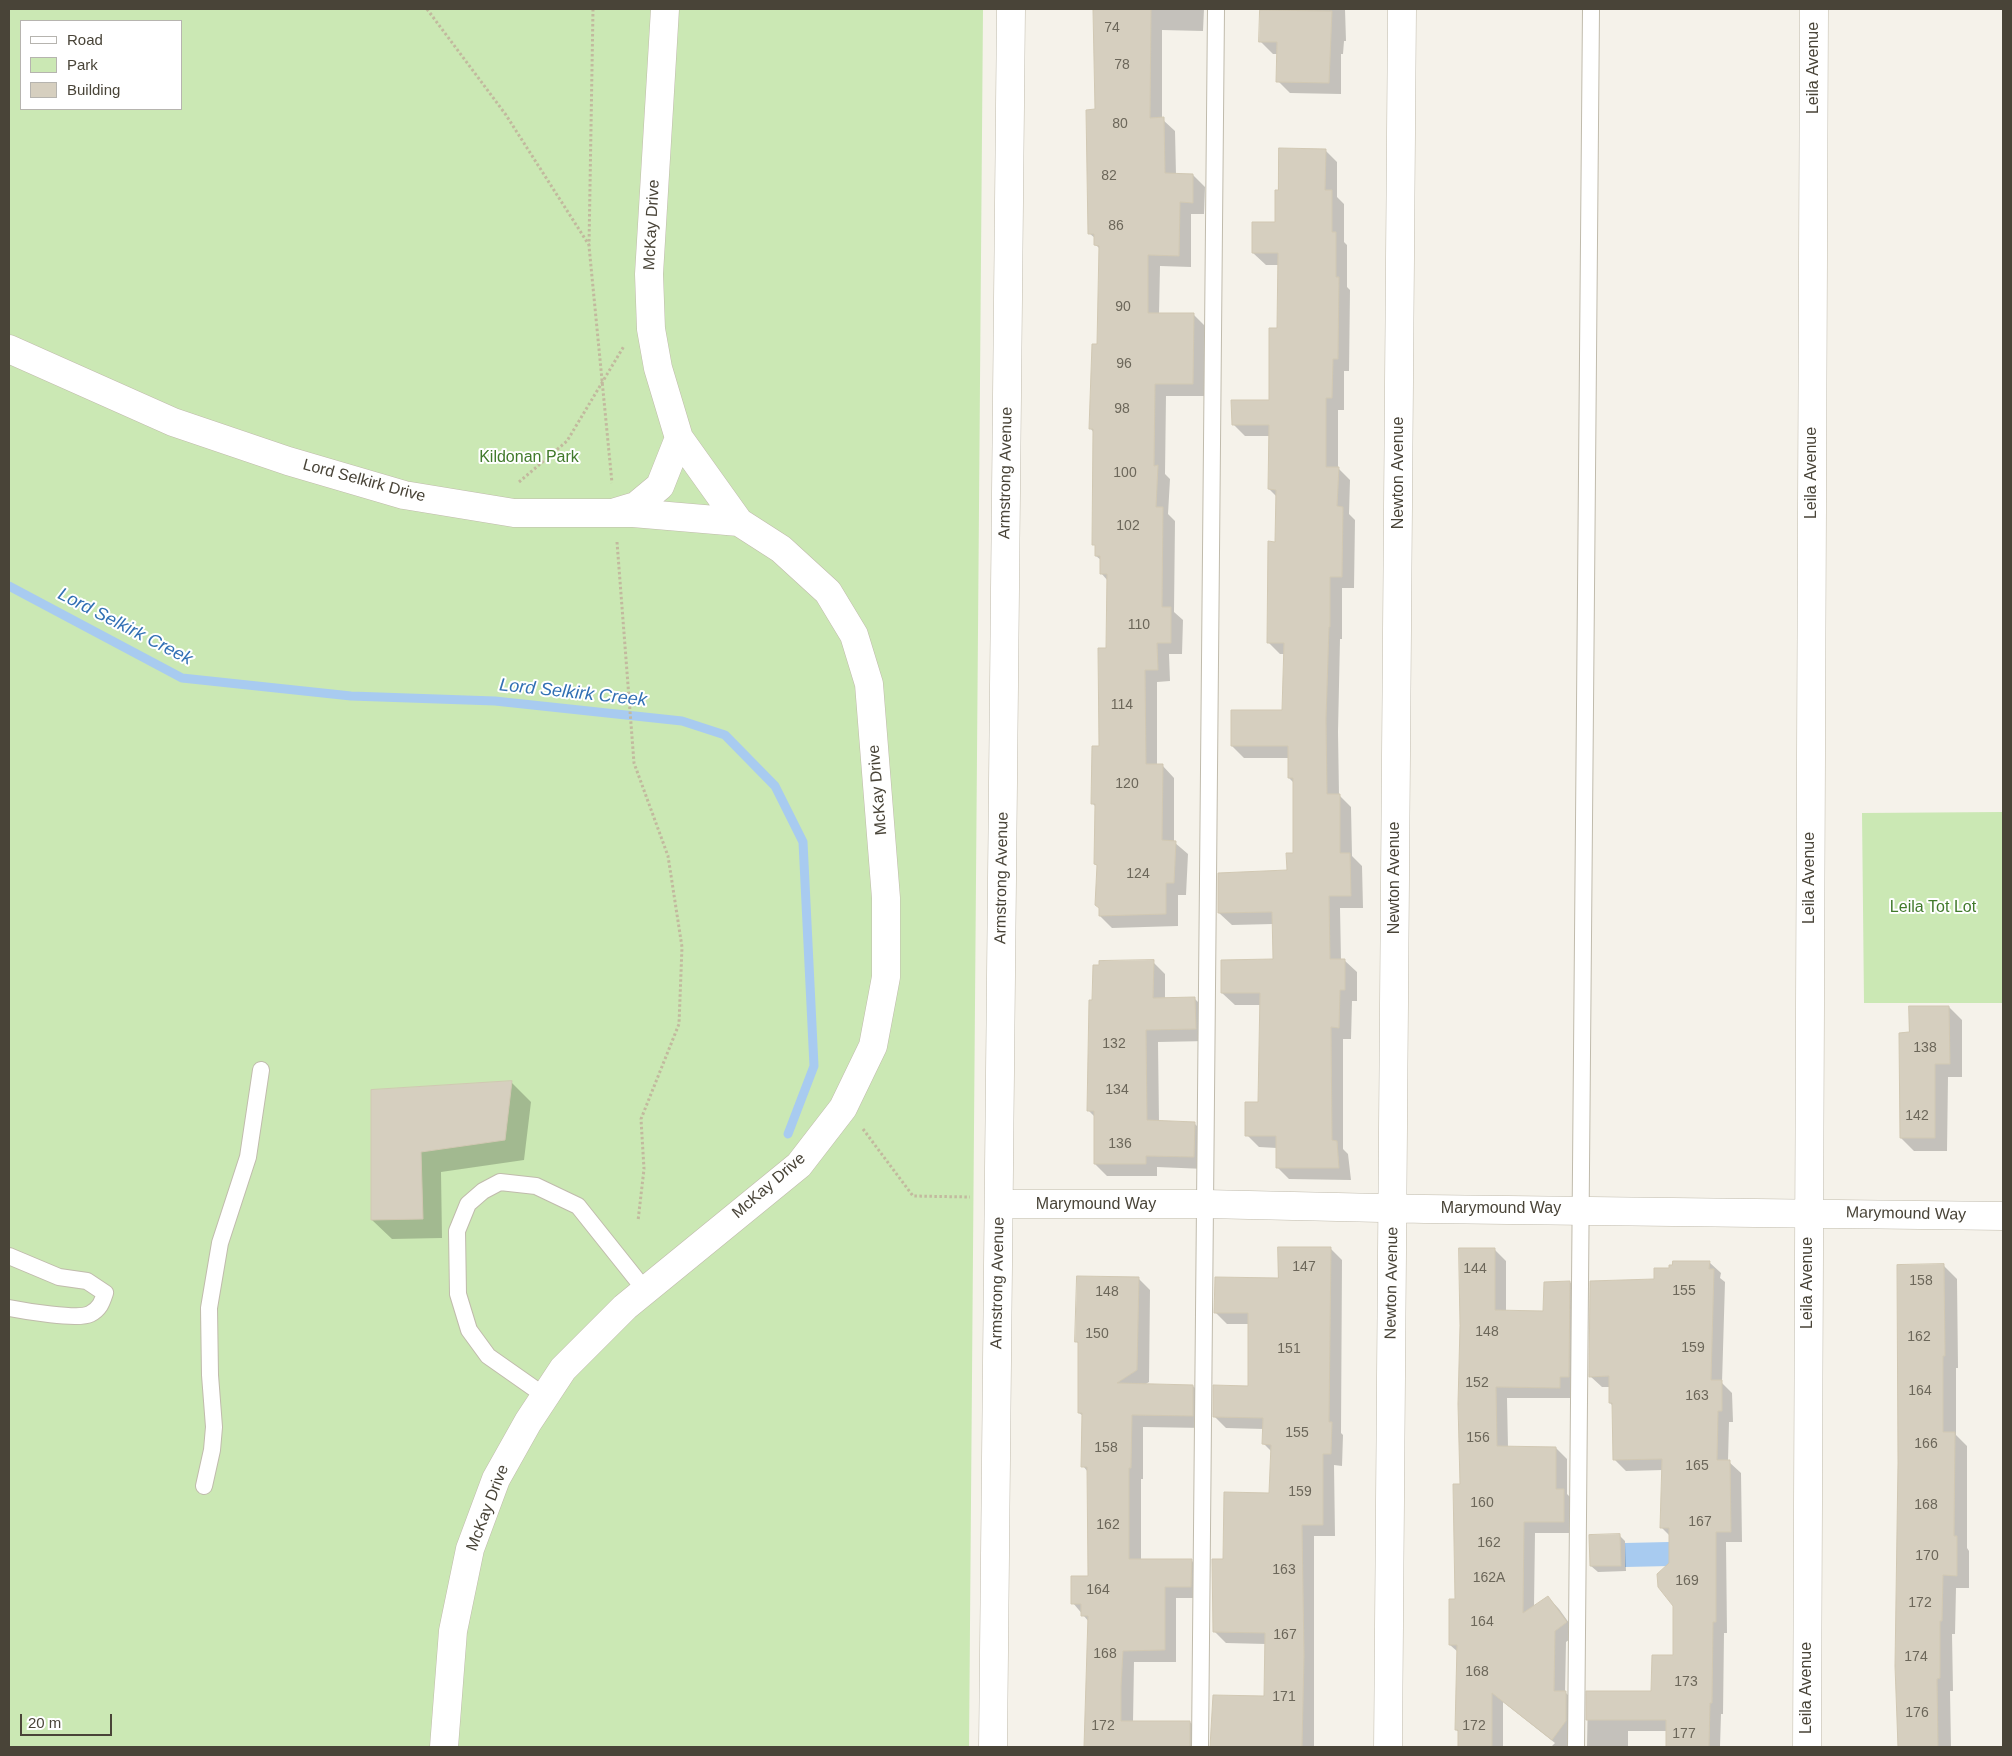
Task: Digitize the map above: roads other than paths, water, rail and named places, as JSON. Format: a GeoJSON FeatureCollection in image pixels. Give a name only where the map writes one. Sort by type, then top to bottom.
{"type":"FeatureCollection","features":[{"type":"Feature","properties":{"kind":"street","name":"McKay Drive"},"geometry":{"type":"LineString","coordinates":[[444,1747],[453,1631],[470,1549],[496,1480],[528,1422],[563,1369],[625,1307],[799,1165],[843,1108],[873,1046],[886,977],[886,898],[869,684],[854,635],[828,592],[781,549],[739,522],[679,438],[658,368],[651,329],[649,274],[665,9]]}},
{"type":"Feature","properties":{"kind":"street","name":"Armstrong Avenue"},"geometry":{"type":"LineString","coordinates":[[993,1747],[1011,9]]}},
{"type":"Feature","properties":{"kind":"street","name":"Newton Avenue"},"geometry":{"type":"LineString","coordinates":[[1388,1747],[1402,9]]}},
{"type":"Feature","properties":{"kind":"street","name":"Leila Avenue"},"geometry":{"type":"LineString","coordinates":[[1807,1747],[1814,9]]}},
{"type":"Feature","properties":{"kind":"street","name":"Lord Selkirk Drive"},"geometry":{"type":"LineString","coordinates":[[9,350],[173,422],[288,461],[404,495],[514,513],[615,512],[739,522]]}},
{"type":"Feature","properties":{"kind":"street"},"geometry":{"type":"LineString","coordinates":[[615,512],[636,506],[660,486],[679,438]]}},
{"type":"Feature","properties":{"kind":"street","name":"Marymound Way"},"geometry":{"type":"LineString","coordinates":[[999,1204],[1205,1204],[2003,1216]]}},
{"type":"Feature","properties":{"kind":"lane"},"geometry":{"type":"LineString","coordinates":[[1200,1747],[1216,9]]}},
{"type":"Feature","properties":{"kind":"lane"},"geometry":{"type":"LineString","coordinates":[[1576,1747],[1579,1210],[1591,9]]}},
{"type":"Feature","properties":{"kind":"lane"},"geometry":{"type":"LineString","coordinates":[[204,1486],[212,1450],[214,1427],[210,1375],[209,1308],[220,1243],[248,1157],[261,1070]]}},
{"type":"Feature","properties":{"kind":"lane"},"geometry":{"type":"LineString","coordinates":[[545,1396],[488,1356],[469,1330],[458,1294],[457,1231],[468,1204],[482,1191],[500,1182],[536,1186],[578,1206],[645,1290]]}},
{"type":"Feature","properties":{"kind":"lane"},"geometry":{"type":"LineString","coordinates":[[9,1256],[59,1277],[86,1281],[105,1292],[101,1306],[89,1315],[64,1316],[9,1308]]}},
{"type":"Feature","properties":{"kind":"water"},"geometry":{"type":"Polygon","coordinates":[[[1669,1542],[1670,1566],[1625,1567],[1625,1543],[1669,1542]]]}},
{"type":"Feature","properties":{"kind":"waterway","name":"Lord Selkirk Creek"},"geometry":{"type":"LineString","coordinates":[[9,586],[182,678],[351,696],[495,701],[682,721],[725,735],[775,786],[803,842],[814,1066],[788,1134]]}},
{"type":"Feature","properties":{"kind":"park label","name":"Kildonan Park"},"geometry":{"type":"Point","coordinates":[529,458]}},
{"type":"Feature","properties":{"kind":"park label","name":"Leila Tot Lot"},"geometry":{"type":"Point","coordinates":[1933,908]}}]}
